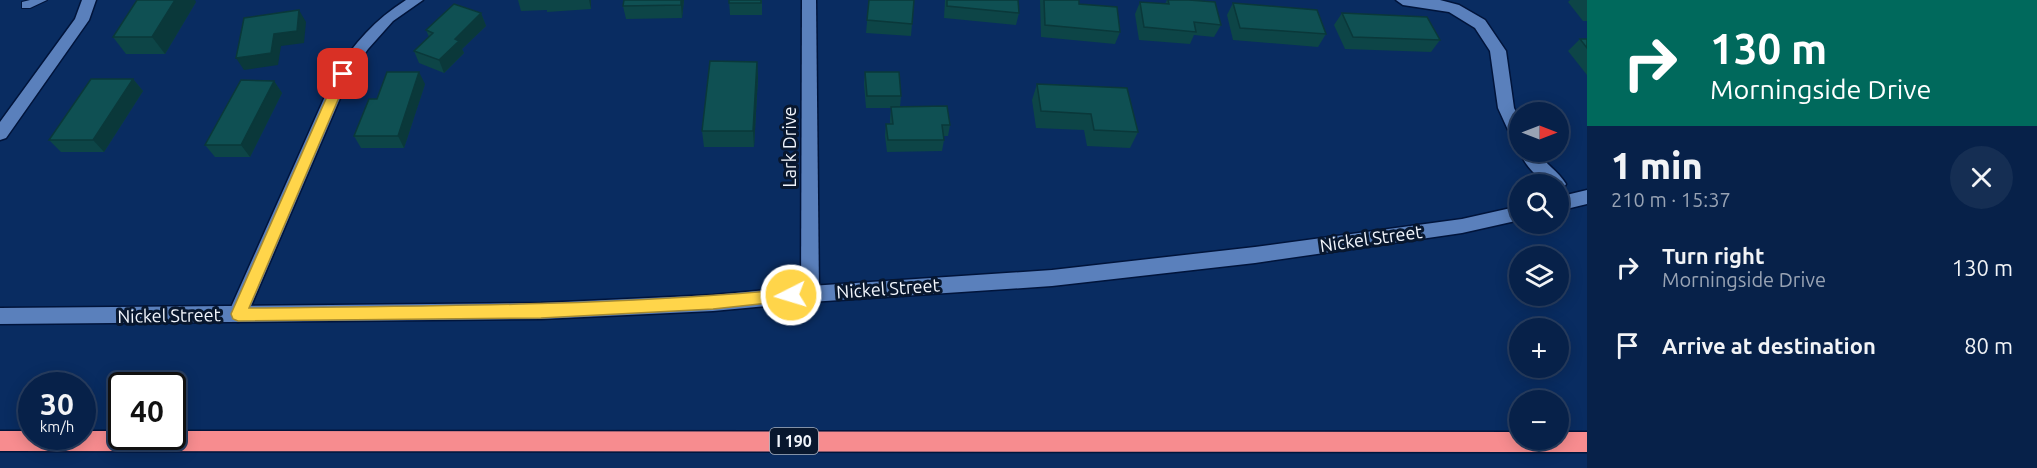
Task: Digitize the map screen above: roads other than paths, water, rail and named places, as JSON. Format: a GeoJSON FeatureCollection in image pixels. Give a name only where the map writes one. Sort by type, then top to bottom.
{"type":"FeatureCollection","features":[{"type":"Feature","properties":{"kind":"highway","name":"I 190"},"geometry":{"type":"LineString","coordinates":[[0,441],[1587,442]]}},
{"type":"Feature","properties":{"kind":"street"},"geometry":{"type":"LineString","coordinates":[[0,134],[82,20],[89,0]]}},
{"type":"Feature","properties":{"kind":"street"},"geometry":{"type":"LineString","coordinates":[[238,314],[343,74],[363,45],[388,18],[416,0]]}},
{"type":"Feature","properties":{"kind":"street","name":"Lark Drive"},"geometry":{"type":"LineString","coordinates":[[809,0],[810,294]]}},
{"type":"Feature","properties":{"kind":"street"},"geometry":{"type":"LineString","coordinates":[[1403,0],[1454,8],[1480,24],[1498,51],[1506,108],[1509,115]]}},
{"type":"Feature","properties":{"kind":"street"},"geometry":{"type":"LineString","coordinates":[[1534,162],[1546,174]]}},
{"type":"Feature","properties":{"kind":"street","name":"Nickel Street"},"geometry":{"type":"LineString","coordinates":[[0,316],[541,311],[713,303],[810,294],[1052,278],[1243,256],[1462,226],[1509,215]]}},
{"type":"Feature","properties":{"kind":"lane"},"geometry":{"type":"LineString","coordinates":[[26,5],[42,0]]}}]}
